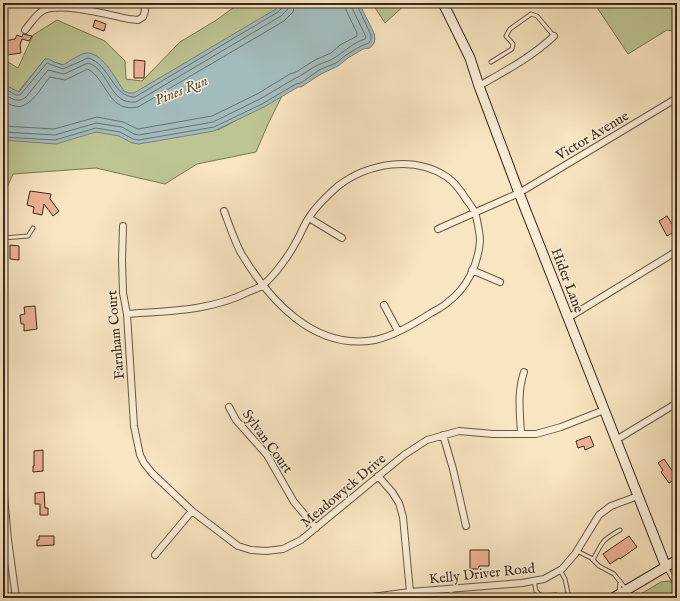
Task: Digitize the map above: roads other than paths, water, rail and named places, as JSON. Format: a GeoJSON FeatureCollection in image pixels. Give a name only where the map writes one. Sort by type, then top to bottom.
{"type":"FeatureCollection","features":[{"type":"Feature","properties":{"kind":"street"},"geometry":{"type":"LineString","coordinates":[[26,30],[37,15],[45,10],[56,7],[77,9],[138,20],[143,17],[145,11],[144,3]]}},
{"type":"Feature","properties":{"kind":"street","name":"Hider Lane"},"geometry":{"type":"LineString","coordinates":[[443,3],[470,58],[478,86],[519,193],[666,567]]}},
{"type":"Feature","properties":{"kind":"street"},"geometry":{"type":"LineString","coordinates":[[478,86],[511,68],[543,46],[554,36]]}},
{"type":"Feature","properties":{"kind":"street","name":"Victor Avenue"},"geometry":{"type":"LineString","coordinates":[[438,229],[519,193],[677,98]]}},
{"type":"Feature","properties":{"kind":"street"},"geometry":{"type":"LineString","coordinates":[[126,314],[211,306],[237,298],[263,285],[280,266],[295,245],[317,206],[338,186],[354,175],[376,167],[402,164],[419,165],[449,178],[461,192],[475,213],[480,240],[475,261],[467,283],[449,302],[408,327],[376,340],[352,342],[324,336],[298,321],[279,304],[263,285],[240,251],[224,210]]}},
{"type":"Feature","properties":{"kind":"street"},"geometry":{"type":"LineString","coordinates":[[309,218],[342,238]]}},
{"type":"Feature","properties":{"kind":"street","name":"Farnham Court"},"geometry":{"type":"LineString","coordinates":[[124,226],[122,260],[123,293],[136,441]]}},
{"type":"Feature","properties":{"kind":"street"},"geometry":{"type":"LineString","coordinates":[[568,318],[677,252]]}},
{"type":"Feature","properties":{"kind":"street"},"geometry":{"type":"LineString","coordinates":[[472,270],[500,282]]}},
{"type":"Feature","properties":{"kind":"street"},"geometry":{"type":"LineString","coordinates":[[384,305],[398,331]]}},
{"type":"Feature","properties":{"kind":"street"},"geometry":{"type":"LineString","coordinates":[[521,434],[519,394],[520,384],[524,372]]}},
{"type":"Feature","properties":{"kind":"street"},"geometry":{"type":"LineString","coordinates":[[616,440],[677,403]]}},
{"type":"Feature","properties":{"kind":"street","name":"Sylvan Court"},"geometry":{"type":"LineString","coordinates":[[230,407],[236,420],[267,455],[294,502],[316,528]]}},
{"type":"Feature","properties":{"kind":"street","name":"Meadowyck Drive"},"geometry":{"type":"LineString","coordinates":[[136,441],[144,464],[192,511],[238,546],[251,550],[266,551],[283,549],[301,540],[404,455],[427,440],[459,431],[493,434],[536,434],[561,427],[604,410]]}},
{"type":"Feature","properties":{"kind":"street"},"geometry":{"type":"LineString","coordinates":[[443,435],[453,469],[466,526]]}},
{"type":"Feature","properties":{"kind":"street"},"geometry":{"type":"LineString","coordinates":[[378,476],[392,492],[399,503],[403,517],[410,592]]}},
{"type":"Feature","properties":{"kind":"street"},"geometry":{"type":"LineString","coordinates":[[3,484],[8,540],[16,598]]}},
{"type":"Feature","properties":{"kind":"street","name":"Kelly Driver Road"},"geometry":{"type":"LineString","coordinates":[[364,598],[410,592],[522,583],[544,579],[560,570],[577,551],[600,515],[611,506],[638,496]]}},
{"type":"Feature","properties":{"kind":"street"},"geometry":{"type":"LineString","coordinates":[[155,555],[192,511]]}},
{"type":"Feature","properties":{"kind":"street"},"geometry":{"type":"LineString","coordinates":[[619,594],[677,560]]}},
{"type":"Feature","properties":{"kind":"lane"},"geometry":{"type":"LineString","coordinates":[[491,62],[512,49],[513,44],[506,36],[508,32],[515,24],[531,14],[537,16],[554,36]]}},
{"type":"Feature","properties":{"kind":"lane"},"geometry":{"type":"LineString","coordinates":[[3,238],[28,236],[33,228]]}},
{"type":"Feature","properties":{"kind":"lane"},"geometry":{"type":"LineString","coordinates":[[593,560],[600,545],[605,539],[620,530]]}},
{"type":"Feature","properties":{"kind":"lane"},"geometry":{"type":"LineString","coordinates":[[577,551],[614,574],[620,581],[619,594]]}},
{"type":"Feature","properties":{"kind":"lane"},"geometry":{"type":"LineString","coordinates":[[666,567],[677,587]]}},
{"type":"Feature","properties":{"kind":"lane"},"geometry":{"type":"LineString","coordinates":[[560,570],[565,579],[569,598]]}},
{"type":"Feature","properties":{"kind":"lane"},"geometry":{"type":"LineString","coordinates":[[534,581],[536,590],[541,598]]}},
{"type":"Feature","properties":{"kind":"lane"},"geometry":{"type":"LineString","coordinates":[[619,594],[620,581]]}},
{"type":"Feature","properties":{"kind":"lane"},"geometry":{"type":"LineString","coordinates":[[451,589],[451,598]]}},
{"type":"Feature","properties":{"kind":"water","name":"Pines Run"},"geometry":{"type":"Polygon","coordinates":[[[282,3],[359,3],[374,33],[374,43],[370,48],[363,49],[338,66],[321,74],[301,87],[298,87],[264,107],[214,131],[139,144],[132,143],[119,136],[96,132],[56,144],[3,140],[3,84],[19,92],[45,59],[49,59],[63,65],[82,54],[94,54],[113,74],[124,91],[134,93],[276,9],[282,3]]]}}]}
